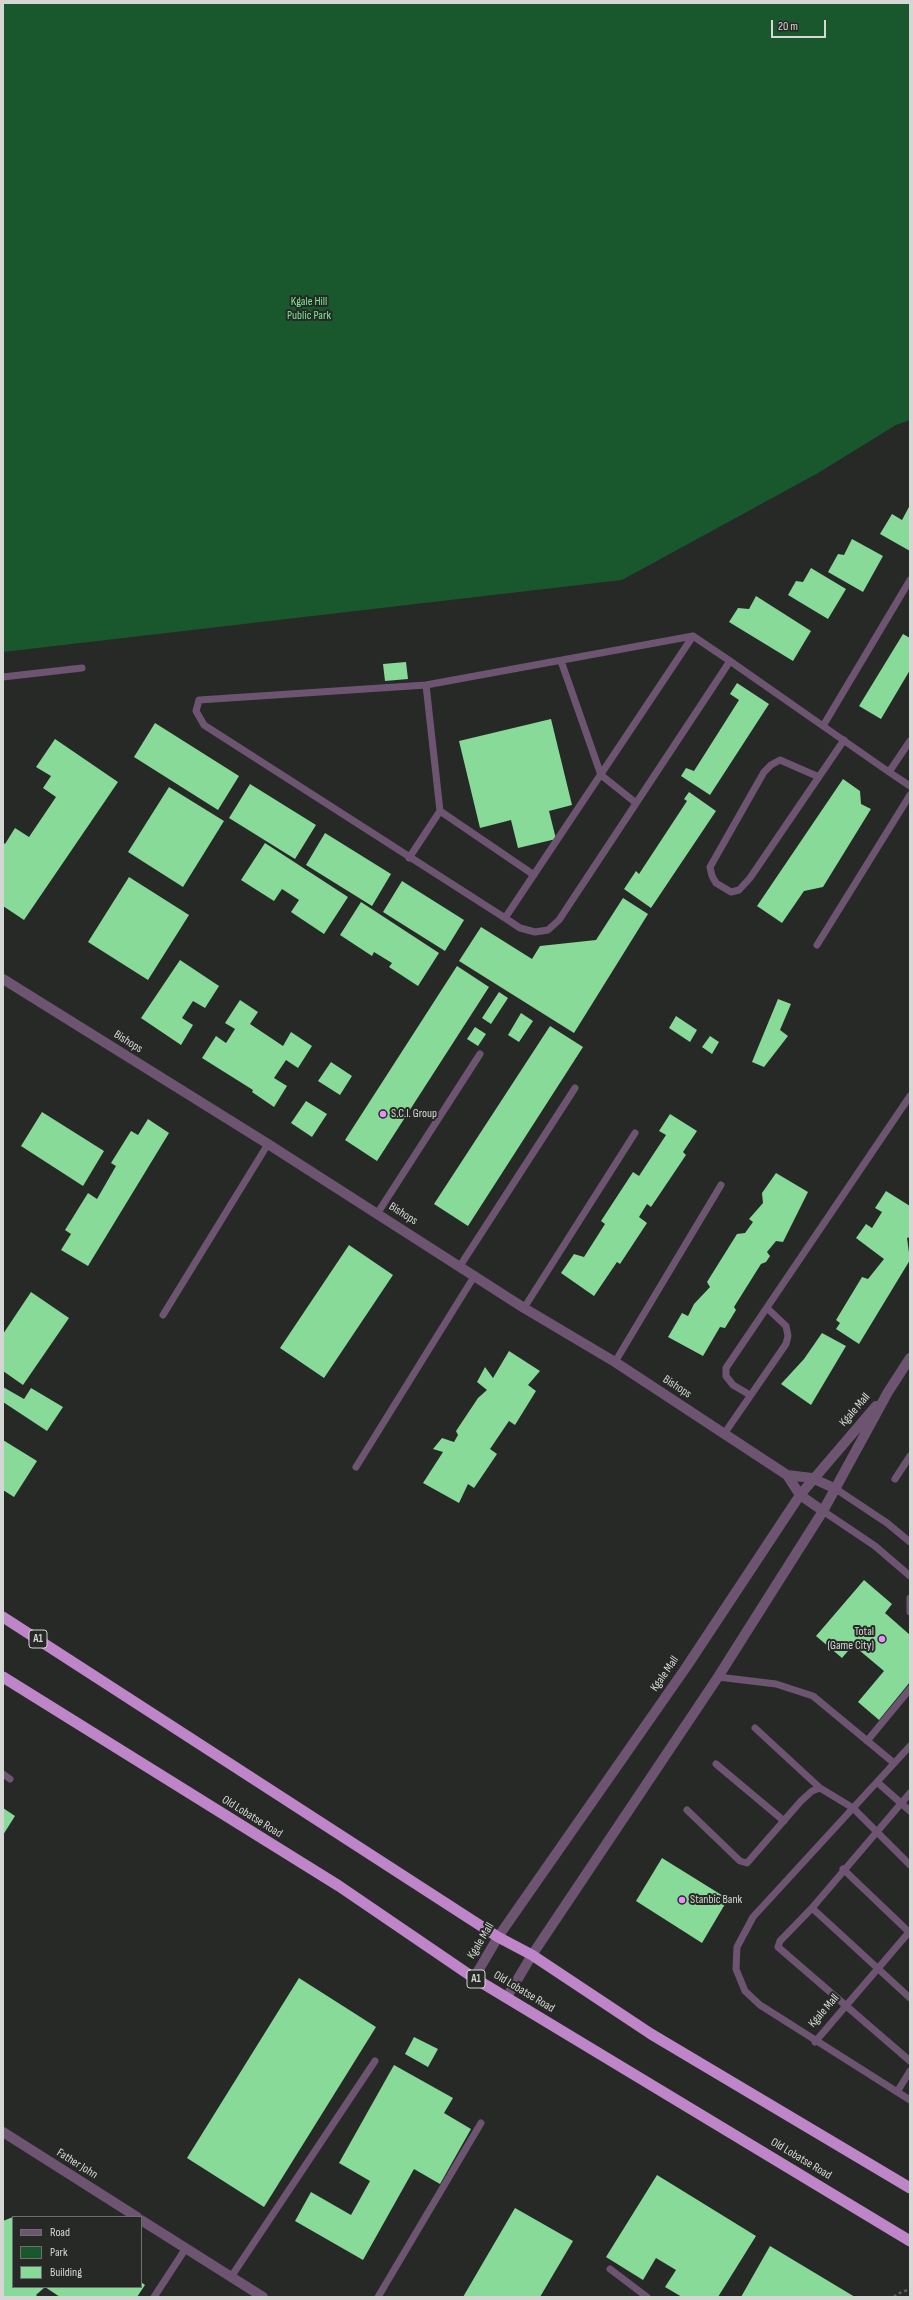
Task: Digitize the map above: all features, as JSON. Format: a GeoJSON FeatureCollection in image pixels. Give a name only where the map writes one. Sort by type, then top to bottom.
{"type":"FeatureCollection","features":[{"type":"Feature","properties":{"kind":"highway","name":"A1"},"geometry":{"type":"LineString","coordinates":[[3,1617],[498,1937],[532,1955],[651,2034],[910,2188]]}},
{"type":"Feature","properties":{"kind":"highway","name":"Old Lobatse Road"},"geometry":{"type":"LineString","coordinates":[[3,1677],[339,1886],[474,1978],[910,2241]]}},
{"type":"Feature","properties":{"kind":"street","name":"Bishops"},"geometry":{"type":"LineString","coordinates":[[3,979],[268,1144],[524,1308],[615,1362],[787,1475],[800,1495]]}},
{"type":"Feature","properties":{"kind":"street","name":"Kgale Mall"},"geometry":{"type":"LineString","coordinates":[[507,1997],[532,1955],[718,1677],[836,1489],[888,1392],[910,1358]]}},
{"type":"Feature","properties":{"kind":"street","name":"Kgale Mall"},"geometry":{"type":"LineString","coordinates":[[474,1978],[498,1937],[686,1666],[812,1478],[888,1392]]}},
{"type":"Feature","properties":{"kind":"street","name":"Bishops"},"geometry":{"type":"LineString","coordinates":[[787,1475],[812,1478],[836,1489]]}},
{"type":"Feature","properties":{"kind":"street"},"geometry":{"type":"LineString","coordinates":[[800,1495],[822,1511]]}},
{"type":"Feature","properties":{"kind":"street","name":"Father John"},"geometry":{"type":"LineString","coordinates":[[3,2132],[135,2216]]}},
{"type":"Feature","properties":{"kind":"street"},"geometry":{"type":"LineString","coordinates":[[142,2221],[262,2297]]}},
{"type":"Feature","properties":{"kind":"lane"},"geometry":{"type":"LineString","coordinates":[[823,726],[910,580]]}},
{"type":"Feature","properties":{"kind":"lane"},"geometry":{"type":"LineString","coordinates":[[730,661],[559,920],[548,930],[535,932],[520,928],[204,725],[196,711],[198,700],[426,685],[693,636],[730,661],[910,786]]}},
{"type":"Feature","properties":{"kind":"lane"},"geometry":{"type":"LineString","coordinates":[[505,918],[693,636]]}},
{"type":"Feature","properties":{"kind":"lane"},"geometry":{"type":"LineString","coordinates":[[561,661],[601,775],[636,803]]}},
{"type":"Feature","properties":{"kind":"lane"},"geometry":{"type":"LineString","coordinates":[[3,677],[82,668]]}},
{"type":"Feature","properties":{"kind":"lane"},"geometry":{"type":"LineString","coordinates":[[409,858],[440,811],[426,685]]}},
{"type":"Feature","properties":{"kind":"lane"},"geometry":{"type":"LineString","coordinates":[[819,777],[780,760],[771,765],[764,772],[710,867],[712,876],[716,883],[731,892],[739,890],[750,878],[819,777],[844,740]]}},
{"type":"Feature","properties":{"kind":"lane"},"geometry":{"type":"LineString","coordinates":[[889,772],[910,741]]}},
{"type":"Feature","properties":{"kind":"lane"},"geometry":{"type":"LineString","coordinates":[[817,945],[910,795]]}},
{"type":"Feature","properties":{"kind":"lane"},"geometry":{"type":"LineString","coordinates":[[440,811],[534,875]]}},
{"type":"Feature","properties":{"kind":"lane"},"geometry":{"type":"LineString","coordinates":[[377,1214],[480,1054]]}},
{"type":"Feature","properties":{"kind":"lane"},"geometry":{"type":"LineString","coordinates":[[460,1266],[575,1088]]}},
{"type":"Feature","properties":{"kind":"lane"},"geometry":{"type":"LineString","coordinates":[[750,1396],[733,1384],[726,1376],[726,1368],[910,1096]]}},
{"type":"Feature","properties":{"kind":"lane"},"geometry":{"type":"LineString","coordinates":[[524,1308],[634,1133]]}},
{"type":"Feature","properties":{"kind":"lane"},"geometry":{"type":"LineString","coordinates":[[163,1315],[268,1144]]}},
{"type":"Feature","properties":{"kind":"lane"},"geometry":{"type":"LineString","coordinates":[[615,1362],[721,1185]]}},
{"type":"Feature","properties":{"kind":"lane"},"geometry":{"type":"LineString","coordinates":[[356,1467],[475,1276]]}},
{"type":"Feature","properties":{"kind":"lane"},"geometry":{"type":"LineString","coordinates":[[724,1434],[786,1344],[788,1336],[786,1326],[767,1308]]}},
{"type":"Feature","properties":{"kind":"lane"},"geometry":{"type":"LineString","coordinates":[[895,1479],[910,1456]]}},
{"type":"Feature","properties":{"kind":"lane"},"geometry":{"type":"LineString","coordinates":[[836,1489],[887,1523],[910,1542]]}},
{"type":"Feature","properties":{"kind":"lane"},"geometry":{"type":"LineString","coordinates":[[822,1511],[875,1546],[910,1576]]}},
{"type":"Feature","properties":{"kind":"lane"},"geometry":{"type":"LineString","coordinates":[[910,1598],[910,1612]]}},
{"type":"Feature","properties":{"kind":"lane"},"geometry":{"type":"LineString","coordinates":[[718,1677],[776,1684],[813,1696],[894,1763]]}},
{"type":"Feature","properties":{"kind":"lane"},"geometry":{"type":"LineString","coordinates":[[867,1741],[910,1689]]}},
{"type":"Feature","properties":{"kind":"lane"},"geometry":{"type":"LineString","coordinates":[[755,1728],[820,1788],[853,1808],[910,1865]]}},
{"type":"Feature","properties":{"kind":"lane"},"geometry":{"type":"LineString","coordinates":[[815,2042],[760,2006],[745,1991],[736,1969],[738,1947],[753,1917],[910,1746]]}},
{"type":"Feature","properties":{"kind":"lane"},"geometry":{"type":"LineString","coordinates":[[716,1764],[784,1821]]}},
{"type":"Feature","properties":{"kind":"lane"},"geometry":{"type":"LineString","coordinates":[[3,1774],[10,1778]]}},
{"type":"Feature","properties":{"kind":"lane"},"geometry":{"type":"LineString","coordinates":[[877,1782],[910,1812]]}},
{"type":"Feature","properties":{"kind":"lane"},"geometry":{"type":"LineString","coordinates":[[688,1810],[743,1863],[750,1862],[801,1801],[812,1791],[820,1788]]}},
{"type":"Feature","properties":{"kind":"lane"},"geometry":{"type":"LineString","coordinates":[[910,1793],[843,1869],[812,1908],[780,1941],[778,1946],[910,2062]]}},
{"type":"Feature","properties":{"kind":"lane"},"geometry":{"type":"LineString","coordinates":[[843,1869],[910,1932]]}},
{"type":"Feature","properties":{"kind":"lane"},"geometry":{"type":"LineString","coordinates":[[812,1908],[910,1998]]}},
{"type":"Feature","properties":{"kind":"lane","name":"Kgale Mall"},"geometry":{"type":"LineString","coordinates":[[910,1932],[815,2042],[910,2100]]}},
{"type":"Feature","properties":{"kind":"lane"},"geometry":{"type":"LineString","coordinates":[[231,2277],[375,2061]]}},
{"type":"Feature","properties":{"kind":"lane"},"geometry":{"type":"LineString","coordinates":[[897,2092],[910,2071]]}},
{"type":"Feature","properties":{"kind":"lane"},"geometry":{"type":"LineString","coordinates":[[378,2297],[481,2123]]}},
{"type":"Feature","properties":{"kind":"lane"},"geometry":{"type":"LineString","coordinates":[[154,2297],[186,2248]]}},
{"type":"Feature","properties":{"kind":"lane"},"geometry":{"type":"LineString","coordinates":[[610,2269],[647,2297]]}},
{"type":"Feature","properties":{"kind":"path"},"geometry":{"type":"LineString","coordinates":[[894,2297],[897,2294],[910,2289]]}},
{"type":"Feature","properties":{"kind":"green space","name":"Kgale Hill Public Park"},"geometry":{"type":"Polygon","coordinates":[[[3,3],[910,3],[910,420],[896,425],[818,473],[622,580],[3,652],[3,3]]]}},
{"type":"Feature","properties":{"kind":"building"},"geometry":{"type":"Polygon","coordinates":[[[910,505],[910,551],[880,534],[892,514],[902,520],[910,505]]]}},
{"type":"Feature","properties":{"kind":"building"},"geometry":{"type":"Polygon","coordinates":[[[852,539],[883,556],[863,592],[828,572],[838,554],[844,555],[852,539]]]}},
{"type":"Feature","properties":{"kind":"building"},"geometry":{"type":"Polygon","coordinates":[[[811,568],[846,589],[828,619],[788,595],[796,581],[803,582],[811,568]]]}},
{"type":"Feature","properties":{"kind":"building"},"geometry":{"type":"Polygon","coordinates":[[[756,596],[811,631],[793,661],[729,622],[738,608],[749,609],[756,596]]]}},
{"type":"Feature","properties":{"kind":"building"},"geometry":{"type":"Polygon","coordinates":[[[903,634],[910,638],[910,670],[881,719],[859,706],[903,634]]]}},
{"type":"Feature","properties":{"kind":"building"},"geometry":{"type":"Polygon","coordinates":[[[406,662],[408,679],[385,681],[383,664],[406,662]]]}},
{"type":"Feature","properties":{"kind":"building"},"geometry":{"type":"Polygon","coordinates":[[[737,683],[769,704],[710,795],[681,776],[686,768],[694,771],[739,700],[730,694],[737,683]]]}},
{"type":"Feature","properties":{"kind":"building"},"geometry":{"type":"Polygon","coordinates":[[[551,719],[572,805],[549,811],[556,839],[518,848],[511,820],[480,828],[459,741],[551,719]]]}},
{"type":"Feature","properties":{"kind":"building"},"geometry":{"type":"Polygon","coordinates":[[[155,723],[239,776],[218,810],[134,757],[155,723]]]}},
{"type":"Feature","properties":{"kind":"building"},"geometry":{"type":"Polygon","coordinates":[[[55,739],[118,782],[24,920],[3,906],[3,842],[5,844],[15,828],[29,837],[56,797],[43,788],[51,776],[36,767],[55,739]]]}},
{"type":"Feature","properties":{"kind":"building"},"geometry":{"type":"Polygon","coordinates":[[[843,779],[860,791],[861,804],[871,809],[823,887],[804,891],[782,923],[757,906],[843,779]]]}},
{"type":"Feature","properties":{"kind":"building"},"geometry":{"type":"Polygon","coordinates":[[[250,784],[316,825],[295,859],[229,818],[250,784]]]}},
{"type":"Feature","properties":{"kind":"building"},"geometry":{"type":"Polygon","coordinates":[[[169,787],[224,821],[183,887],[128,852],[169,787]]]}},
{"type":"Feature","properties":{"kind":"building"},"geometry":{"type":"Polygon","coordinates":[[[689,792],[716,811],[651,908],[624,889],[636,871],[639,874],[687,801],[684,799],[689,792]]]}},
{"type":"Feature","properties":{"kind":"building"},"geometry":{"type":"Polygon","coordinates":[[[325,833],[391,874],[372,906],[306,865],[325,833]]]}},
{"type":"Feature","properties":{"kind":"building"},"geometry":{"type":"Polygon","coordinates":[[[265,843],[348,897],[324,934],[291,912],[299,900],[282,889],[274,901],[241,880],[265,843]]]}},
{"type":"Feature","properties":{"kind":"building"},"geometry":{"type":"Polygon","coordinates":[[[129,877],[189,915],[148,980],[88,942],[129,877]]]}},
{"type":"Feature","properties":{"kind":"building"},"geometry":{"type":"Polygon","coordinates":[[[402,881],[464,920],[445,951],[383,912],[402,881]]]}},
{"type":"Feature","properties":{"kind":"building"},"geometry":{"type":"Polygon","coordinates":[[[623,898],[648,914],[574,1033],[459,961],[481,927],[532,959],[540,946],[596,940],[623,898]]]}},
{"type":"Feature","properties":{"kind":"building"},"geometry":{"type":"Polygon","coordinates":[[[361,902],[439,953],[418,986],[389,967],[392,963],[374,952],[372,956],[340,935],[361,902]]]}},
{"type":"Feature","properties":{"kind":"building"},"geometry":{"type":"Polygon","coordinates":[[[180,960],[219,986],[205,1008],[193,1001],[182,1018],[193,1025],[181,1045],[141,1018],[180,960]]]}},
{"type":"Feature","properties":{"kind":"building"},"geometry":{"type":"Polygon","coordinates":[[[457,966],[489,987],[377,1161],[345,1140],[457,966]]]}},
{"type":"Feature","properties":{"kind":"building"},"geometry":{"type":"Polygon","coordinates":[[[499,992],[508,998],[491,1024],[482,1018],[499,992]]]}},
{"type":"Feature","properties":{"kind":"building"},"geometry":{"type":"Polygon","coordinates":[[[778,999],[791,1004],[780,1030],[788,1036],[764,1067],[752,1062],[778,999]]]}},
{"type":"Feature","properties":{"kind":"building"},"geometry":{"type":"Polygon","coordinates":[[[240,1000],[258,1012],[250,1024],[283,1046],[291,1032],[312,1046],[298,1068],[286,1060],[274,1078],[287,1086],[274,1107],[252,1092],[253,1090],[202,1058],[216,1036],[226,1043],[235,1029],[225,1023],[240,1000]]]}},
{"type":"Feature","properties":{"kind":"building"},"geometry":{"type":"Polygon","coordinates":[[[521,1013],[533,1021],[519,1042],[508,1035],[521,1013]]]}},
{"type":"Feature","properties":{"kind":"building"},"geometry":{"type":"Polygon","coordinates":[[[676,1016],[697,1030],[690,1042],[669,1028],[676,1016]]]}},
{"type":"Feature","properties":{"kind":"building"},"geometry":{"type":"Polygon","coordinates":[[[550,1026],[583,1047],[468,1226],[434,1204],[550,1026]]]}},
{"type":"Feature","properties":{"kind":"building"},"geometry":{"type":"Polygon","coordinates":[[[475,1027],[486,1034],[478,1046],[467,1039],[475,1027]]]}},
{"type":"Feature","properties":{"kind":"building"},"geometry":{"type":"Polygon","coordinates":[[[710,1036],[719,1042],[712,1054],[702,1047],[710,1036]]]}},
{"type":"Feature","properties":{"kind":"building"},"geometry":{"type":"Polygon","coordinates":[[[331,1062],[352,1076],[340,1095],[318,1081],[331,1062]]]}},
{"type":"Feature","properties":{"kind":"building"},"geometry":{"type":"Polygon","coordinates":[[[306,1101],[327,1114],[312,1137],[291,1123],[306,1101]]]}},
{"type":"Feature","properties":{"kind":"building"},"geometry":{"type":"Polygon","coordinates":[[[42,1112],[104,1151],[83,1186],[21,1146],[42,1112]]]}},
{"type":"Feature","properties":{"kind":"building"},"geometry":{"type":"Polygon","coordinates":[[[670,1114],[697,1131],[683,1152],[686,1155],[651,1207],[647,1204],[639,1217],[647,1223],[620,1264],[617,1262],[594,1296],[561,1273],[574,1254],[584,1257],[605,1224],[601,1221],[633,1172],[639,1176],[666,1135],[659,1131],[670,1114]]]}},
{"type":"Feature","properties":{"kind":"building"},"geometry":{"type":"Polygon","coordinates":[[[148,1119],[169,1133],[88,1266],[61,1250],[71,1234],[65,1230],[88,1193],[97,1199],[116,1166],[111,1163],[131,1131],[138,1135],[148,1119]]]}},
{"type":"Feature","properties":{"kind":"building"},"geometry":{"type":"Polygon","coordinates":[[[776,1173],[808,1192],[783,1242],[776,1241],[767,1252],[770,1256],[766,1262],[761,1264],[734,1307],[736,1310],[725,1328],[720,1327],[703,1356],[668,1337],[682,1313],[688,1316],[694,1304],[710,1287],[707,1282],[737,1234],[745,1233],[753,1222],[749,1219],[763,1203],[762,1193],[776,1173]]]}},
{"type":"Feature","properties":{"kind":"building"},"geometry":{"type":"Polygon","coordinates":[[[886,1191],[910,1206],[910,1237],[907,1238],[910,1260],[859,1344],[836,1329],[840,1323],[836,1320],[862,1277],[868,1279],[884,1259],[856,1238],[866,1224],[872,1228],[882,1212],[875,1208],[886,1191]]]}},
{"type":"Feature","properties":{"kind":"building"},"geometry":{"type":"Polygon","coordinates":[[[349,1245],[393,1275],[324,1378],[280,1348],[349,1245]]]}},
{"type":"Feature","properties":{"kind":"building"},"geometry":{"type":"Polygon","coordinates":[[[31,1292],[69,1318],[23,1385],[3,1371],[3,1334],[31,1292]]]}},
{"type":"Feature","properties":{"kind":"building"},"geometry":{"type":"Polygon","coordinates":[[[822,1333],[846,1346],[811,1405],[781,1384],[804,1359],[822,1333]]]}},
{"type":"Feature","properties":{"kind":"building"},"geometry":{"type":"Polygon","coordinates":[[[509,1351],[540,1371],[528,1385],[536,1391],[515,1425],[509,1421],[490,1449],[497,1454],[474,1488],[468,1484],[459,1503],[423,1483],[443,1452],[433,1449],[442,1438],[454,1442],[458,1435],[456,1431],[478,1398],[487,1390],[477,1382],[485,1367],[493,1378],[509,1351]]]}},
{"type":"Feature","properties":{"kind":"building"},"geometry":{"type":"Polygon","coordinates":[[[3,1387],[24,1399],[31,1388],[63,1407],[47,1431],[3,1402],[3,1387]]]}},
{"type":"Feature","properties":{"kind":"building"},"geometry":{"type":"Polygon","coordinates":[[[3,1440],[37,1461],[14,1497],[3,1490],[3,1440]]]}},
{"type":"Feature","properties":{"kind":"building"},"geometry":{"type":"Polygon","coordinates":[[[864,1580],[892,1604],[885,1613],[910,1635],[910,1682],[879,1720],[858,1702],[884,1671],[853,1645],[842,1658],[816,1636],[864,1580]]]}},
{"type":"Feature","properties":{"kind":"building"},"geometry":{"type":"Polygon","coordinates":[[[3,1808],[15,1816],[3,1835],[3,1808]]]}},
{"type":"Feature","properties":{"kind":"building","name":"Stanbic Bank"},"geometry":{"type":"Polygon","coordinates":[[[662,1858],[728,1899],[702,1943],[636,1901],[662,1858]]]}},
{"type":"Feature","properties":{"kind":"building"},"geometry":{"type":"Polygon","coordinates":[[[299,1978],[376,2027],[264,2207],[187,2158],[299,1978]]]}},
{"type":"Feature","properties":{"kind":"building"},"geometry":{"type":"Polygon","coordinates":[[[414,2037],[438,2049],[428,2067],[405,2054],[414,2037]]]}},
{"type":"Feature","properties":{"kind":"building"},"geometry":{"type":"Polygon","coordinates":[[[394,2065],[453,2098],[444,2113],[471,2129],[440,2184],[414,2169],[363,2260],[295,2221],[311,2192],[351,2215],[370,2181],[339,2163],[394,2065]]]}},
{"type":"Feature","properties":{"kind":"building"},"geometry":{"type":"Polygon","coordinates":[[[657,2175],[756,2236],[718,2297],[682,2297],[665,2287],[676,2270],[656,2258],[643,2280],[606,2257],[657,2175]]]}},
{"type":"Feature","properties":{"kind":"building"},"geometry":{"type":"Polygon","coordinates":[[[515,2208],[573,2241],[540,2297],[463,2297],[515,2208]]]}},
{"type":"Feature","properties":{"kind":"building"},"geometry":{"type":"Polygon","coordinates":[[[12,2217],[12,2288],[44,2288],[36,2295],[38,2297],[3,2297],[3,2221],[12,2217]]]}},
{"type":"Feature","properties":{"kind":"building"},"geometry":{"type":"Polygon","coordinates":[[[770,2246],[855,2297],[741,2297],[770,2246]]]}},
{"type":"Feature","properties":{"kind":"building"},"geometry":{"type":"Polygon","coordinates":[[[142,2283],[145,2285],[137,2297],[60,2297],[46,2288],[142,2288],[142,2283]]]}},
{"type":"Feature","properties":{"kind":"place","name":"S.C.I. Group"},"geometry":{"type":"Point","coordinates":[383,1114]}},
{"type":"Feature","properties":{"kind":"place","name":"Total (Game City)"},"geometry":{"type":"Point","coordinates":[882,1639]}},
{"type":"Feature","properties":{"kind":"place","name":"Stanbic Bank"},"geometry":{"type":"Point","coordinates":[682,1900]}}]}
